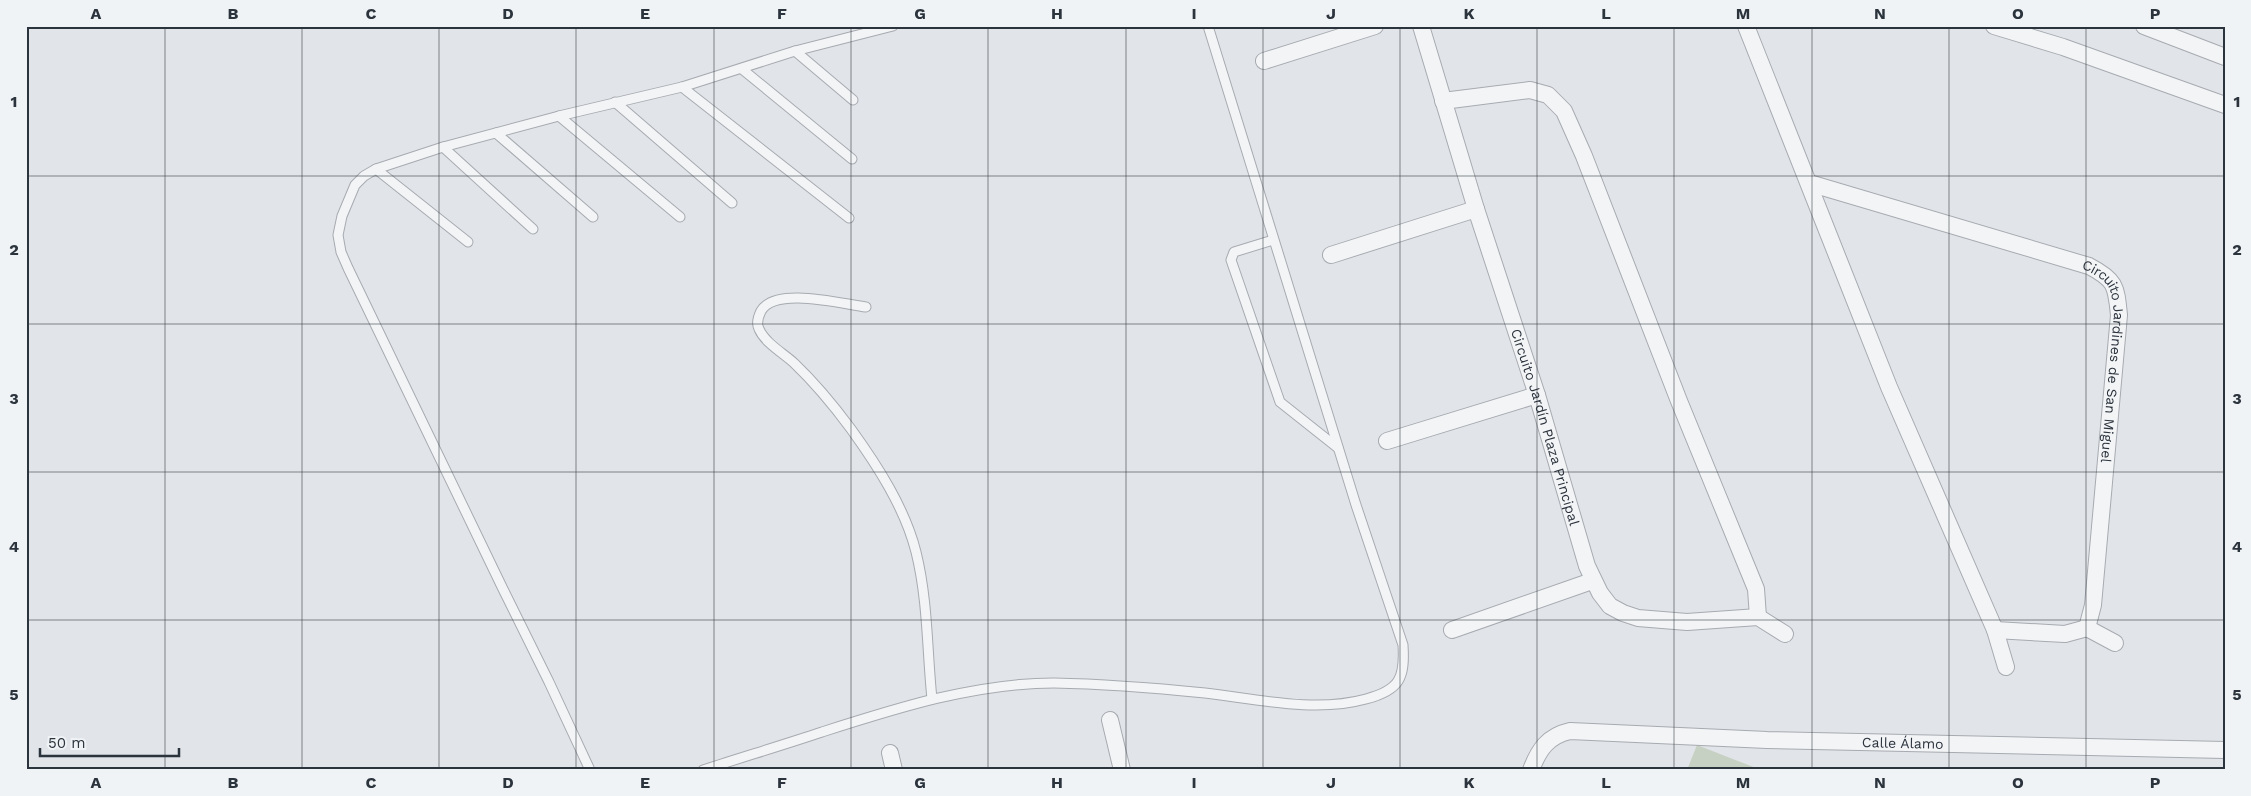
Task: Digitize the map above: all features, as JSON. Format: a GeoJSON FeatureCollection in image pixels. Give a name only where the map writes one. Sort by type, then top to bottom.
{"type":"FeatureCollection","features":[{"type":"Feature","properties":{"kind":"street"},"geometry":{"type":"LineString","coordinates":[[1264,61],[1375,26]]}},
{"type":"Feature","properties":{"kind":"street","name":"Circuito Jardín Plaza Principal"},"geometry":{"type":"LineString","coordinates":[[1421,26],[1476,209],[1537,395],[1592,581],[1610,606],[1638,618],[1687,622],[1758,617]]}},
{"type":"Feature","properties":{"kind":"street"},"geometry":{"type":"LineString","coordinates":[[1746,26],[1890,387],[1996,630],[2006,667]]}},
{"type":"Feature","properties":{"kind":"street"},"geometry":{"type":"LineString","coordinates":[[1994,26],[2063,47],[2225,105]]}},
{"type":"Feature","properties":{"kind":"street"},"geometry":{"type":"LineString","coordinates":[[2144,26],[2225,57]]}},
{"type":"Feature","properties":{"kind":"street"},"geometry":{"type":"LineString","coordinates":[[1443,101],[1530,90],[1548,96],[1564,111],[1584,156],[1679,402],[1756,589],[1758,617],[1785,634]]}},
{"type":"Feature","properties":{"kind":"street","name":"Circuito Jardines de San Miguel"},"geometry":{"type":"LineString","coordinates":[[1809,183],[2089,266],[2113,282],[2119,315],[2093,605],[2087,628]]}},
{"type":"Feature","properties":{"kind":"street"},"geometry":{"type":"LineString","coordinates":[[1331,255],[1476,209]]}},
{"type":"Feature","properties":{"kind":"street"},"geometry":{"type":"LineString","coordinates":[[1387,441],[1537,395]]}},
{"type":"Feature","properties":{"kind":"street"},"geometry":{"type":"LineString","coordinates":[[1452,630],[1592,581]]}},
{"type":"Feature","properties":{"kind":"street"},"geometry":{"type":"LineString","coordinates":[[1996,630],[2065,634],[2087,628],[2115,644]]}},
{"type":"Feature","properties":{"kind":"street"},"geometry":{"type":"LineString","coordinates":[[1110,720],[1122,770]]}},
{"type":"Feature","properties":{"kind":"street","name":"Calle Álamo"},"geometry":{"type":"LineString","coordinates":[[1531,770],[1539,751],[1549,740],[1562,733],[1581,731],[1767,740],[2225,750]]}},
{"type":"Feature","properties":{"kind":"street"},"geometry":{"type":"LineString","coordinates":[[890,753],[894,770]]}},
{"type":"Feature","properties":{"kind":"lane"},"geometry":{"type":"LineString","coordinates":[[590,770],[549,682],[361,298],[342,252],[338,235],[348,199],[355,185],[364,176],[376,169],[443,147],[559,116],[682,87],[795,51],[893,26]]}},
{"type":"Feature","properties":{"kind":"lane"},"geometry":{"type":"LineString","coordinates":[[703,770],[932,699],[995,688],[1053,683],[1144,687],[1310,704],[1341,704],[1384,694],[1394,688],[1400,679],[1403,669],[1403,645],[1338,449],[1208,26]]}},
{"type":"Feature","properties":{"kind":"lane"},"geometry":{"type":"LineString","coordinates":[[795,51],[853,100]]}},
{"type":"Feature","properties":{"kind":"lane"},"geometry":{"type":"LineString","coordinates":[[742,69],[852,159]]}},
{"type":"Feature","properties":{"kind":"lane"},"geometry":{"type":"LineString","coordinates":[[682,87],[849,218]]}},
{"type":"Feature","properties":{"kind":"lane"},"geometry":{"type":"LineString","coordinates":[[615,102],[732,202]]}},
{"type":"Feature","properties":{"kind":"lane"},"geometry":{"type":"LineString","coordinates":[[559,116],[680,216]]}},
{"type":"Feature","properties":{"kind":"lane"},"geometry":{"type":"LineString","coordinates":[[496,133],[593,217]]}},
{"type":"Feature","properties":{"kind":"lane"},"geometry":{"type":"LineString","coordinates":[[443,147],[533,229]]}},
{"type":"Feature","properties":{"kind":"lane"},"geometry":{"type":"LineString","coordinates":[[376,169],[468,242]]}},
{"type":"Feature","properties":{"kind":"lane"},"geometry":{"type":"LineString","coordinates":[[1273,240],[1234,252],[1231,260],[1278,399],[1338,449]]}},
{"type":"Feature","properties":{"kind":"lane"},"geometry":{"type":"LineString","coordinates":[[866,307],[818,300],[774,300],[764,306],[757,322],[758,328],[765,337],[813,382],[851,430],[883,478],[911,535],[920,569],[932,699]]}},
{"type":"Feature","properties":{"kind":"green space"},"geometry":{"type":"Polygon","coordinates":[[[1697,745],[1761,770],[1687,770],[1697,745]]]}}]}
